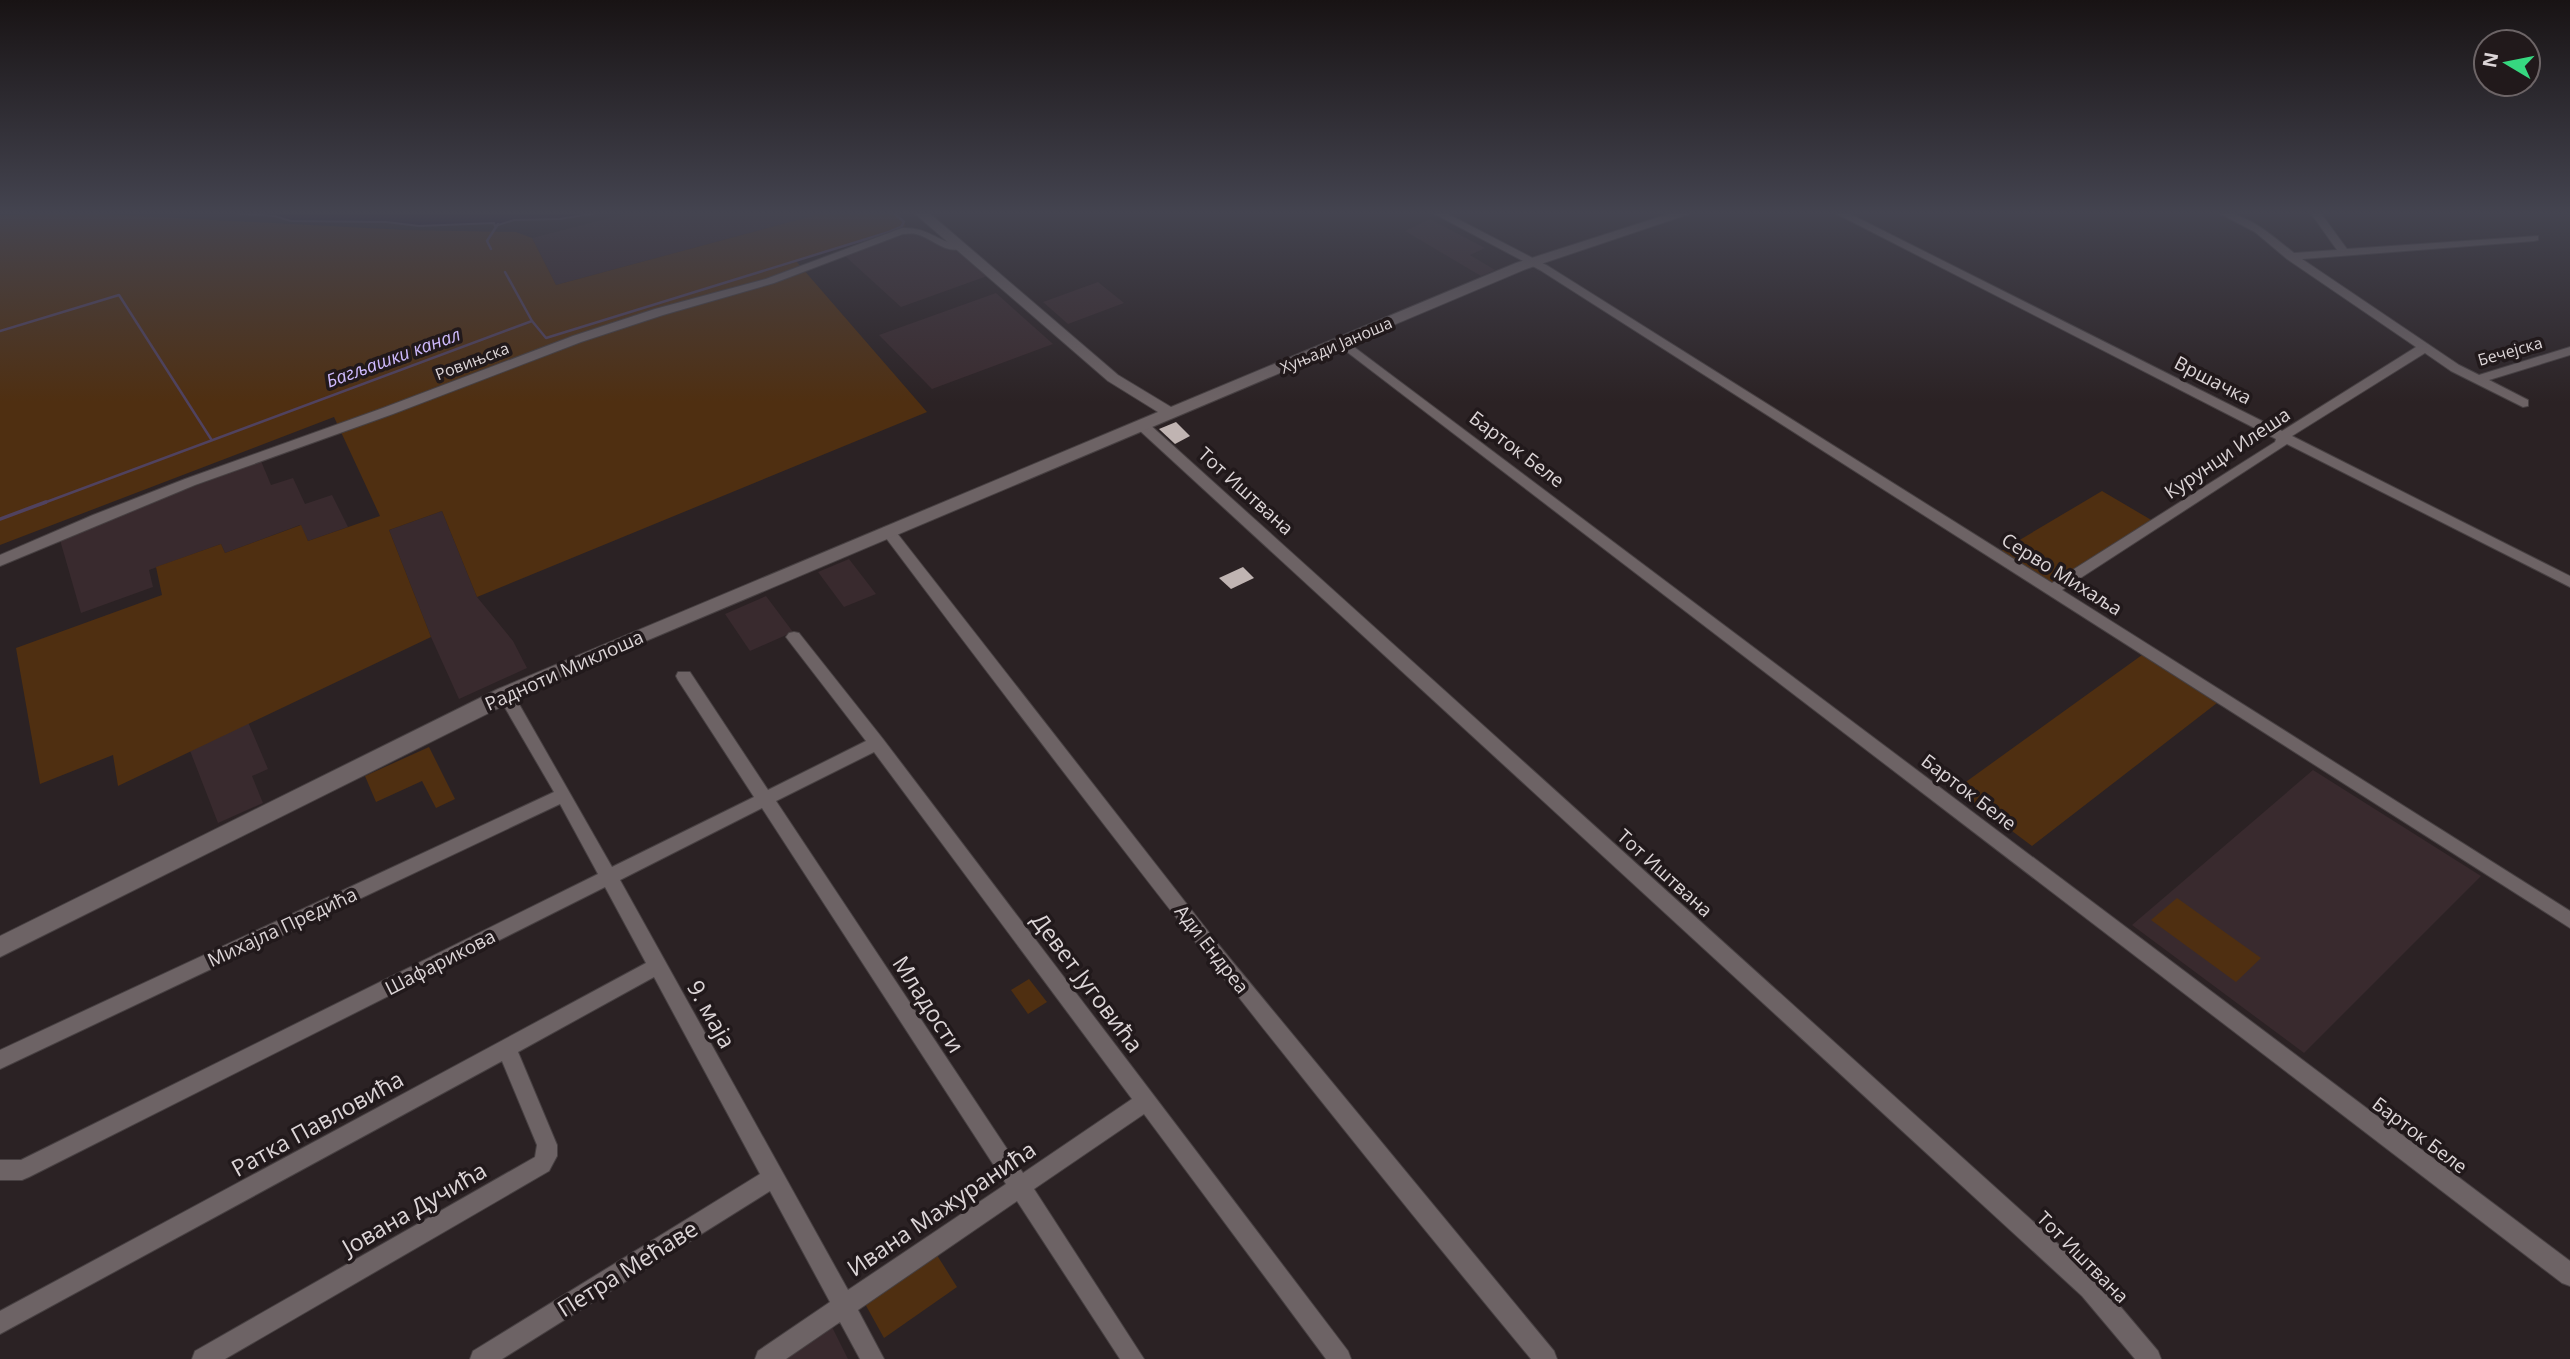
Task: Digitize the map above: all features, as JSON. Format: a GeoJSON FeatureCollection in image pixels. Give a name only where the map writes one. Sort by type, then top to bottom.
{"type":"FeatureCollection","features":[{"type":"Feature","properties":{"kind":"street","name":"Ровињска"},"geometry":{"type":"LineString","coordinates":[[0,561],[97,518],[577,339],[785,275]]}},
{"type":"Feature","properties":{"kind":"street"},"geometry":{"type":"LineString","coordinates":[[995,275],[1113,378],[1172,414]]}},
{"type":"Feature","properties":{"kind":"street","name":"Хуњади Јаноша"},"geometry":{"type":"LineString","coordinates":[[1143,426],[1499,275]]}},
{"type":"Feature","properties":{"kind":"street","name":"Серво Михаља"},"geometry":{"type":"LineString","coordinates":[[1552,275],[2570,920]]}},
{"type":"Feature","properties":{"kind":"street","name":"Вршачка"},"geometry":{"type":"LineString","coordinates":[[1964,275],[2570,582]]}},
{"type":"Feature","properties":{"kind":"street","name":"Бечејска"},"geometry":{"type":"LineString","coordinates":[[2318,275],[2469,376],[2480,379],[2567,353]]}},
{"type":"Feature","properties":{"kind":"street","name":"Барток Беле"},"geometry":{"type":"LineString","coordinates":[[1342,342],[2570,1275]]}},
{"type":"Feature","properties":{"kind":"street","name":"Курунци Илеша"},"geometry":{"type":"LineString","coordinates":[[2052,590],[2281,444],[2283,436],[2424,348]]}},
{"type":"Feature","properties":{"kind":"street"},"geometry":{"type":"LineString","coordinates":[[2480,379],[2523,402]]}},
{"type":"Feature","properties":{"kind":"street","name":"Радноти Миклоша"},"geometry":{"type":"LineString","coordinates":[[0,947],[505,694],[1143,426]]}},
{"type":"Feature","properties":{"kind":"street","name":"Тот Иштвана"},"geometry":{"type":"LineString","coordinates":[[1143,426],[2090,1288],[2150,1359]]}},
{"type":"Feature","properties":{"kind":"street","name":"Ади Ендреа"},"geometry":{"type":"LineString","coordinates":[[888,531],[975,647],[1226,967],[1404,1190],[1546,1359]]}},
{"type":"Feature","properties":{"kind":"street","name":"Девет Југовића"},"geometry":{"type":"LineString","coordinates":[[794,637],[877,743],[1340,1359]]}},
{"type":"Feature","properties":{"kind":"street","name":"Младости"},"geometry":{"type":"LineString","coordinates":[[684,676],[1133,1359]]}},
{"type":"Feature","properties":{"kind":"street","name":"9. маја"},"geometry":{"type":"LineString","coordinates":[[505,694],[564,795],[873,1359]]}},
{"type":"Feature","properties":{"kind":"street","name":"Шафарикова"},"geometry":{"type":"LineString","coordinates":[[0,1170],[22,1170],[877,743]]}},
{"type":"Feature","properties":{"kind":"street","name":"Михајла Предића"},"geometry":{"type":"LineString","coordinates":[[0,1060],[564,795]]}},
{"type":"Feature","properties":{"kind":"street","name":"Ратка Павловића"},"geometry":{"type":"LineString","coordinates":[[0,1323],[658,966]]}},
{"type":"Feature","properties":{"kind":"street","name":"Јована Дучића"},"geometry":{"type":"LineString","coordinates":[[203,1359],[542,1164],[547,1156],[547,1145],[506,1048]]}},
{"type":"Feature","properties":{"kind":"street","name":"Ивана Мажуранића"},"geometry":{"type":"LineString","coordinates":[[766,1359],[1146,1101]]}},
{"type":"Feature","properties":{"kind":"street","name":"Петра Мећаве"},"geometry":{"type":"LineString","coordinates":[[481,1359],[774,1177]]}},
{"type":"Feature","properties":{"kind":"shaded area"},"geometry":{"type":"Polygon","coordinates":[[[0,275],[551,275],[556,285],[592,275],[809,275],[927,412],[477,597],[442,511],[389,530],[431,637],[118,786],[113,755],[40,784],[16,648],[162,595],[156,567],[221,544],[225,553],[301,525],[308,541],[380,516],[334,417],[0,545],[0,275]]]}},
{"type":"Feature","properties":{"kind":"shaded area"},"geometry":{"type":"Polygon","coordinates":[[[551,275],[592,275],[556,285],[551,275]]]}},
{"type":"Feature","properties":{"kind":"shaded area"},"geometry":{"type":"Polygon","coordinates":[[[866,275],[989,275],[901,307],[866,275]]]}},
{"type":"Feature","properties":{"kind":"shaded area"},"geometry":{"type":"Polygon","coordinates":[[[1098,282],[1124,303],[1068,324],[1043,302],[1098,282]]]}},
{"type":"Feature","properties":{"kind":"shaded area"},"geometry":{"type":"Polygon","coordinates":[[[996,293],[1053,344],[932,389],[879,335],[996,293]]]}},
{"type":"Feature","properties":{"kind":"shaded area"},"geometry":{"type":"Polygon","coordinates":[[[261,461],[271,485],[293,478],[305,504],[332,495],[348,527],[308,541],[300,525],[225,553],[221,544],[149,570],[153,587],[81,613],[60,540],[261,461]]]}},
{"type":"Feature","properties":{"kind":"shaded area"},"geometry":{"type":"Polygon","coordinates":[[[2102,491],[2153,521],[2053,584],[2001,551],[2102,491]]]}},
{"type":"Feature","properties":{"kind":"shaded area"},"geometry":{"type":"Polygon","coordinates":[[[442,511],[477,597],[513,641],[527,668],[459,699],[431,637],[389,530],[442,511]]]}},
{"type":"Feature","properties":{"kind":"shaded area"},"geometry":{"type":"Polygon","coordinates":[[[849,559],[876,594],[844,607],[818,572],[849,559]]]}},
{"type":"Feature","properties":{"kind":"shaded area"},"geometry":{"type":"Polygon","coordinates":[[[766,596],[793,632],[750,651],[725,614],[766,596]]]}},
{"type":"Feature","properties":{"kind":"shaded area"},"geometry":{"type":"Polygon","coordinates":[[[2142,655],[2217,703],[2032,846],[1956,789],[2142,655]]]}},
{"type":"Feature","properties":{"kind":"shaded area"},"geometry":{"type":"Polygon","coordinates":[[[248,722],[268,769],[252,776],[263,803],[218,823],[189,748],[248,722]]]}},
{"type":"Feature","properties":{"kind":"shaded area"},"geometry":{"type":"Polygon","coordinates":[[[429,747],[455,799],[436,808],[422,781],[376,802],[365,776],[429,747]]]}},
{"type":"Feature","properties":{"kind":"shaded area"},"geometry":{"type":"Polygon","coordinates":[[[2313,770],[2481,876],[2304,1053],[2132,925],[2313,770]]]}},
{"type":"Feature","properties":{"kind":"shaded area"},"geometry":{"type":"Polygon","coordinates":[[[2177,898],[2261,958],[2236,982],[2151,920],[2177,898]]]}},
{"type":"Feature","properties":{"kind":"shaded area"},"geometry":{"type":"Polygon","coordinates":[[[1029,979],[1047,1002],[1028,1014],[1011,990],[1029,979]]]}},
{"type":"Feature","properties":{"kind":"shaded area"},"geometry":{"type":"Polygon","coordinates":[[[935,1252],[957,1287],[884,1338],[864,1302],[935,1252]]]}},
{"type":"Feature","properties":{"kind":"shaded area"},"geometry":{"type":"Polygon","coordinates":[[[830,1323],[848,1359],[777,1359],[830,1323]]]}},
{"type":"Feature","properties":{"kind":"building"},"geometry":{"type":"Polygon","coordinates":[[[1176,422],[1190,436],[1175,444],[1159,429],[1176,422]]]}},
{"type":"Feature","properties":{"kind":"building"},"geometry":{"type":"Polygon","coordinates":[[[1243,567],[1254,578],[1231,589],[1219,578],[1243,567]]]}},
{"type":"Feature","properties":{"kind":"waterway","name":"Багљашки канал"},"geometry":{"type":"LineString","coordinates":[[507,275],[532,321]]}},
{"type":"Feature","properties":{"kind":"waterway"},"geometry":{"type":"LineString","coordinates":[[532,321],[546,338],[748,275]]}},
{"type":"Feature","properties":{"kind":"waterway","name":"Багљашки канал"},"geometry":{"type":"LineString","coordinates":[[0,331],[119,295],[211,439]]}},
{"type":"Feature","properties":{"kind":"waterway","name":"Багљашки канал"},"geometry":{"type":"LineString","coordinates":[[41,504],[532,321]]}},
{"type":"Feature","properties":{"kind":"waterway","name":"Багљашки канал"},"geometry":{"type":"LineString","coordinates":[[0,519],[46,502]]}}]}
